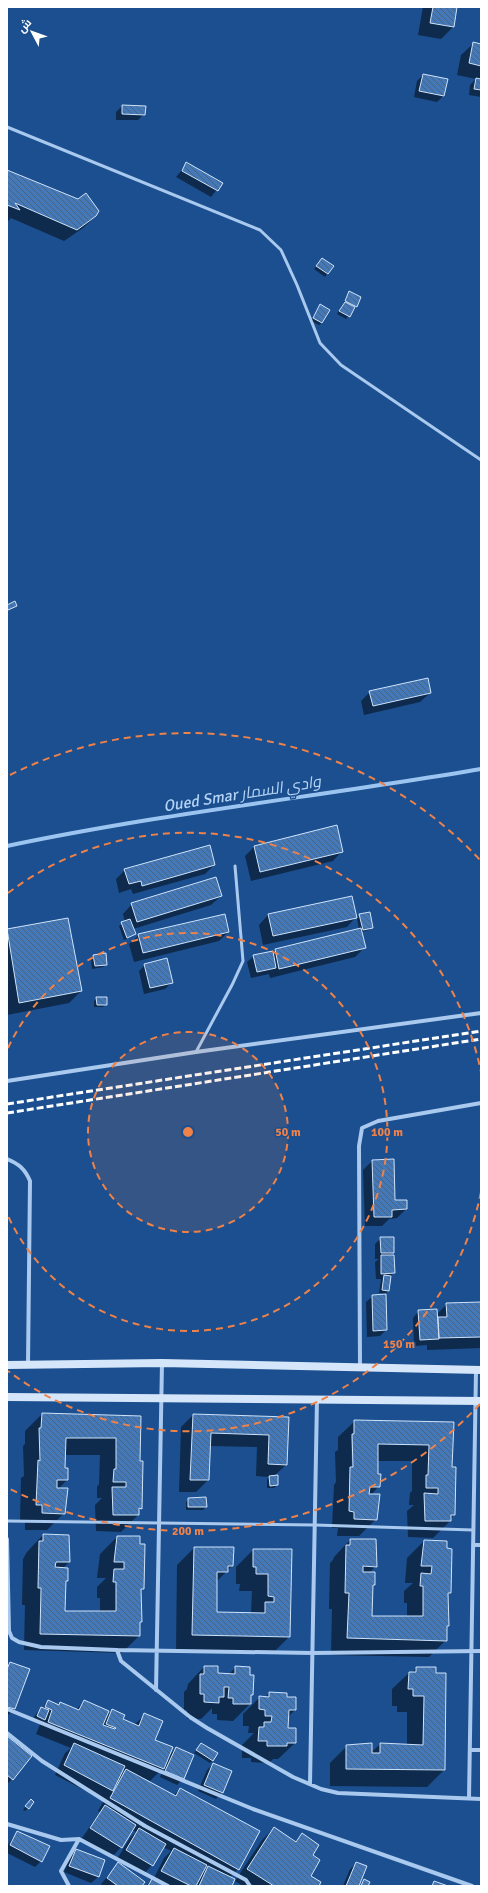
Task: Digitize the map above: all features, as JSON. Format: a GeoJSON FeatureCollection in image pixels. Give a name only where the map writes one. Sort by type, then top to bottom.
{"type":"FeatureCollection","features":[{"type":"Feature","properties":{"kind":"street"},"geometry":{"type":"LineString","coordinates":[[7,1081],[196,1052],[481,1013]]}},
{"type":"Feature","properties":{"kind":"street"},"geometry":{"type":"LineString","coordinates":[[360,1368],[359,1154],[362,1128],[378,1121],[481,1103]]}},
{"type":"Feature","properties":{"kind":"street"},"geometry":{"type":"LineString","coordinates":[[7,1159],[18,1163],[25,1171],[30,1181],[28,1364]]}},
{"type":"Feature","properties":{"kind":"street"},"geometry":{"type":"LineString","coordinates":[[156,1690],[162,1363]]}},
{"type":"Feature","properties":{"kind":"street"},"geometry":{"type":"LineString","coordinates":[[7,1365],[162,1363],[478,1370],[473,1545],[469,1798]]}},
{"type":"Feature","properties":{"kind":"street"},"geometry":{"type":"LineString","coordinates":[[7,1397],[478,1401]]}},
{"type":"Feature","properties":{"kind":"street"},"geometry":{"type":"LineString","coordinates":[[310,1784],[314,1653],[317,1399]]}},
{"type":"Feature","properties":{"kind":"street"},"geometry":{"type":"LineString","coordinates":[[7,1539],[8,1619],[12,1638],[19,1642],[41,1647],[117,1650],[314,1653],[481,1651]]}},
{"type":"Feature","properties":{"kind":"street"},"geometry":{"type":"LineString","coordinates":[[473,1545],[481,1545]]}},
{"type":"Feature","properties":{"kind":"street"},"geometry":{"type":"LineString","coordinates":[[117,1650],[121,1661],[156,1690],[207,1728],[310,1784],[338,1793],[481,1799]]}},
{"type":"Feature","properties":{"kind":"street"},"geometry":{"type":"LineString","coordinates":[[7,1710],[253,1809],[472,1886]]}},
{"type":"Feature","properties":{"kind":"street"},"geometry":{"type":"LineString","coordinates":[[7,1733],[42,1761],[145,1826],[246,1880],[250,1886]]}},
{"type":"Feature","properties":{"kind":"street"},"geometry":{"type":"LineString","coordinates":[[470,1750],[481,1750]]}},
{"type":"Feature","properties":{"kind":"street"},"geometry":{"type":"LineString","coordinates":[[7,1824],[61,1840],[80,1839],[168,1886]]}},
{"type":"Feature","properties":{"kind":"street"},"geometry":{"type":"LineString","coordinates":[[69,1886],[61,1871],[80,1839]]}},
{"type":"Feature","properties":{"kind":"lane"},"geometry":{"type":"LineString","coordinates":[[7,127],[260,230],[281,250],[297,285],[320,343],[341,365],[481,460]]}},
{"type":"Feature","properties":{"kind":"lane"},"geometry":{"type":"LineString","coordinates":[[196,1052],[232,985],[243,960],[235,866]]}},
{"type":"Feature","properties":{"kind":"lane"},"geometry":{"type":"LineString","coordinates":[[7,1521],[315,1525],[474,1530]]}},
{"type":"Feature","properties":{"kind":"building"},"geometry":{"type":"Polygon","coordinates":[[[433,7],[457,7],[454,27],[430,23],[433,7]]]}},
{"type":"Feature","properties":{"kind":"building"},"geometry":{"type":"Polygon","coordinates":[[[473,42],[481,44],[481,66],[469,63],[473,42]]]}},
{"type":"Feature","properties":{"kind":"building"},"geometry":{"type":"Polygon","coordinates":[[[423,74],[448,79],[444,96],[419,91],[423,74]]]}},
{"type":"Feature","properties":{"kind":"building"},"geometry":{"type":"Polygon","coordinates":[[[476,78],[481,79],[481,90],[474,89],[476,78]]]}},
{"type":"Feature","properties":{"kind":"building"},"geometry":{"type":"Polygon","coordinates":[[[122,105],[146,106],[145,115],[122,114],[122,105]]]}},
{"type":"Feature","properties":{"kind":"building"},"geometry":{"type":"Polygon","coordinates":[[[186,162],[223,183],[218,191],[182,171],[186,162]]]}},
{"type":"Feature","properties":{"kind":"building"},"geometry":{"type":"Polygon","coordinates":[[[7,170],[78,199],[86,193],[99,211],[96,216],[77,230],[15,203],[20,210],[7,205],[7,170]]]}},
{"type":"Feature","properties":{"kind":"building"},"geometry":{"type":"Polygon","coordinates":[[[322,258],[334,266],[328,274],[316,266],[322,258]]]}},
{"type":"Feature","properties":{"kind":"building"},"geometry":{"type":"Polygon","coordinates":[[[349,291],[361,297],[357,307],[345,301],[349,291]]]}},
{"type":"Feature","properties":{"kind":"building"},"geometry":{"type":"Polygon","coordinates":[[[345,302],[355,307],[350,317],[339,311],[345,302]]]}},
{"type":"Feature","properties":{"kind":"building"},"geometry":{"type":"Polygon","coordinates":[[[320,304],[330,310],[322,323],[313,318],[320,304]]]}},
{"type":"Feature","properties":{"kind":"building"},"geometry":{"type":"Polygon","coordinates":[[[15,601],[17,606],[8,610],[7,605],[15,601]]]}},
{"type":"Feature","properties":{"kind":"building"},"geometry":{"type":"Polygon","coordinates":[[[428,678],[431,693],[373,706],[369,691],[428,678]]]}},
{"type":"Feature","properties":{"kind":"building"},"geometry":{"type":"Polygon","coordinates":[[[337,825],[343,852],[260,872],[254,846],[337,825]]]}},
{"type":"Feature","properties":{"kind":"building"},"geometry":{"type":"Polygon","coordinates":[[[210,845],[215,865],[142,886],[141,881],[129,884],[124,869],[210,845]]]}},
{"type":"Feature","properties":{"kind":"building"},"geometry":{"type":"Polygon","coordinates":[[[216,877],[222,896],[137,922],[131,903],[216,877]]]}},
{"type":"Feature","properties":{"kind":"building"},"geometry":{"type":"Polygon","coordinates":[[[352,896],[357,918],[273,936],[268,914],[352,896]]]}},
{"type":"Feature","properties":{"kind":"building"},"geometry":{"type":"Polygon","coordinates":[[[370,912],[373,928],[363,930],[359,914],[370,912]]]}},
{"type":"Feature","properties":{"kind":"building"},"geometry":{"type":"Polygon","coordinates":[[[225,914],[229,932],[143,953],[138,934],[225,914]]]}},
{"type":"Feature","properties":{"kind":"building"},"geometry":{"type":"Polygon","coordinates":[[[68,918],[82,991],[19,1003],[7,929],[68,918]]]}},
{"type":"Feature","properties":{"kind":"building"},"geometry":{"type":"Polygon","coordinates":[[[130,919],[136,934],[127,938],[121,922],[130,919]]]}},
{"type":"Feature","properties":{"kind":"building"},"geometry":{"type":"Polygon","coordinates":[[[361,928],[366,948],[279,969],[275,949],[361,928]]]}},
{"type":"Feature","properties":{"kind":"building"},"geometry":{"type":"Polygon","coordinates":[[[273,951],[276,968],[257,972],[253,955],[273,951]]]}},
{"type":"Feature","properties":{"kind":"building"},"geometry":{"type":"Polygon","coordinates":[[[106,953],[107,965],[95,966],[93,955],[106,953]]]}},
{"type":"Feature","properties":{"kind":"building"},"geometry":{"type":"Polygon","coordinates":[[[167,958],[173,983],[150,988],[144,964],[167,958]]]}},
{"type":"Feature","properties":{"kind":"building"},"geometry":{"type":"Polygon","coordinates":[[[96,997],[107,997],[107,1005],[97,1005],[96,997]]]}},
{"type":"Feature","properties":{"kind":"building"},"geometry":{"type":"Polygon","coordinates":[[[394,1159],[395,1200],[407,1200],[407,1209],[392,1210],[392,1217],[374,1217],[372,1160],[394,1159]]]}},
{"type":"Feature","properties":{"kind":"building"},"geometry":{"type":"Polygon","coordinates":[[[380,1237],[394,1237],[394,1253],[381,1253],[380,1237]]]}},
{"type":"Feature","properties":{"kind":"building"},"geometry":{"type":"Polygon","coordinates":[[[381,1255],[394,1255],[395,1273],[381,1274],[381,1255]]]}},
{"type":"Feature","properties":{"kind":"building"},"geometry":{"type":"Polygon","coordinates":[[[384,1275],[391,1276],[389,1291],[382,1290],[384,1275]]]}},
{"type":"Feature","properties":{"kind":"building"},"geometry":{"type":"Polygon","coordinates":[[[386,1294],[387,1330],[373,1331],[372,1295],[386,1294]]]}},
{"type":"Feature","properties":{"kind":"building"},"geometry":{"type":"Polygon","coordinates":[[[481,1302],[481,1337],[439,1338],[438,1317],[447,1317],[446,1303],[481,1302]]]}},
{"type":"Feature","properties":{"kind":"building"},"geometry":{"type":"Polygon","coordinates":[[[437,1309],[439,1339],[420,1340],[418,1310],[437,1309]]]}},
{"type":"Feature","properties":{"kind":"building"},"geometry":{"type":"Polygon","coordinates":[[[42,1413],[141,1416],[140,1461],[143,1461],[142,1509],[139,1508],[139,1515],[113,1515],[112,1487],[126,1487],[126,1482],[113,1482],[114,1469],[116,1469],[116,1438],[66,1438],[65,1468],[68,1468],[68,1480],[57,1480],[57,1488],[68,1488],[65,1514],[42,1513],[42,1505],[36,1505],[38,1460],[40,1461],[39,1428],[41,1428],[42,1413]]]}},
{"type":"Feature","properties":{"kind":"building"},"geometry":{"type":"Polygon","coordinates":[[[193,1414],[289,1417],[287,1465],[268,1464],[269,1435],[211,1433],[209,1480],[190,1480],[193,1414]]]}},
{"type":"Feature","properties":{"kind":"building"},"geometry":{"type":"Polygon","coordinates":[[[354,1420],[454,1422],[452,1467],[456,1467],[455,1515],[451,1515],[451,1521],[425,1521],[424,1493],[438,1494],[438,1488],[426,1488],[429,1445],[378,1444],[378,1474],[381,1474],[380,1487],[370,1487],[369,1494],[380,1494],[377,1520],[354,1519],[354,1512],[349,1511],[350,1467],[353,1467],[352,1434],[354,1434],[354,1420]]]}},
{"type":"Feature","properties":{"kind":"building"},"geometry":{"type":"Polygon","coordinates":[[[278,1475],[278,1485],[270,1486],[269,1476],[278,1475]]]}},
{"type":"Feature","properties":{"kind":"building"},"geometry":{"type":"Polygon","coordinates":[[[206,1497],[207,1507],[188,1507],[188,1498],[206,1497]]]}},
{"type":"Feature","properties":{"kind":"building"},"geometry":{"type":"Polygon","coordinates":[[[43,1534],[69,1535],[70,1562],[56,1562],[55,1567],[68,1568],[65,1611],[116,1611],[116,1582],[113,1582],[114,1569],[124,1569],[124,1562],[114,1562],[117,1536],[140,1536],[140,1544],[145,1544],[144,1589],[141,1589],[142,1622],[140,1622],[140,1636],[40,1634],[41,1588],[38,1588],[39,1541],[43,1541],[43,1534]]]}},
{"type":"Feature","properties":{"kind":"building"},"geometry":{"type":"Polygon","coordinates":[[[350,1539],[376,1539],[377,1567],[363,1566],[363,1572],[375,1572],[372,1616],[423,1616],[423,1586],[420,1586],[421,1573],[431,1574],[432,1566],[421,1566],[424,1540],[447,1541],[447,1548],[452,1549],[451,1593],[448,1593],[449,1626],[447,1626],[447,1641],[347,1638],[349,1593],[345,1593],[346,1545],[350,1545],[350,1539]]]}},
{"type":"Feature","properties":{"kind":"building"},"geometry":{"type":"Polygon","coordinates":[[[194,1547],[234,1547],[233,1566],[228,1566],[228,1572],[217,1572],[217,1612],[265,1613],[265,1602],[274,1602],[274,1597],[268,1596],[268,1574],[256,1574],[256,1567],[253,1567],[253,1549],[292,1549],[290,1637],[192,1635],[194,1547]]]}},
{"type":"Feature","properties":{"kind":"building"},"geometry":{"type":"Polygon","coordinates":[[[10,1662],[30,1669],[15,1709],[7,1707],[7,1669],[10,1662]]]}},
{"type":"Feature","properties":{"kind":"building"},"geometry":{"type":"Polygon","coordinates":[[[204,1666],[218,1666],[218,1673],[235,1674],[235,1666],[250,1667],[250,1675],[254,1675],[251,1704],[233,1704],[233,1698],[228,1698],[229,1687],[224,1687],[224,1697],[219,1697],[219,1703],[204,1702],[204,1694],[200,1694],[200,1674],[204,1674],[204,1666]]]}},
{"type":"Feature","properties":{"kind":"building"},"geometry":{"type":"Polygon","coordinates":[[[416,1667],[436,1667],[436,1673],[446,1673],[445,1770],[346,1769],[346,1745],[372,1743],[372,1753],[380,1753],[380,1743],[423,1745],[424,1696],[413,1696],[413,1689],[408,1689],[409,1672],[416,1672],[416,1667]]]}},
{"type":"Feature","properties":{"kind":"building"},"geometry":{"type":"Polygon","coordinates":[[[269,1692],[287,1693],[287,1697],[296,1697],[296,1710],[289,1710],[288,1728],[296,1728],[296,1743],[287,1743],[287,1746],[267,1746],[267,1741],[258,1741],[259,1727],[264,1727],[264,1722],[271,1722],[272,1716],[265,1716],[265,1710],[259,1709],[259,1696],[269,1697],[269,1692]]]}},
{"type":"Feature","properties":{"kind":"building"},"geometry":{"type":"Polygon","coordinates":[[[48,1700],[59,1705],[60,1702],[79,1710],[84,1700],[109,1711],[103,1725],[115,1729],[116,1728],[106,1724],[112,1709],[125,1715],[123,1719],[139,1726],[144,1713],[163,1721],[155,1740],[173,1747],[164,1769],[48,1722],[52,1710],[45,1707],[48,1700]]]}},
{"type":"Feature","properties":{"kind":"building"},"geometry":{"type":"Polygon","coordinates":[[[41,1707],[49,1710],[45,1720],[37,1716],[41,1707]]]}},
{"type":"Feature","properties":{"kind":"building"},"geometry":{"type":"Polygon","coordinates":[[[7,1736],[32,1756],[13,1780],[7,1775],[7,1736]]]}},
{"type":"Feature","properties":{"kind":"building"},"geometry":{"type":"Polygon","coordinates":[[[74,1743],[125,1766],[113,1791],[64,1765],[74,1743]]]}},
{"type":"Feature","properties":{"kind":"building"},"geometry":{"type":"Polygon","coordinates":[[[201,1743],[218,1753],[213,1761],[196,1750],[201,1743]]]}},
{"type":"Feature","properties":{"kind":"building"},"geometry":{"type":"Polygon","coordinates":[[[176,1747],[194,1755],[184,1779],[165,1771],[176,1747]]]}},
{"type":"Feature","properties":{"kind":"building"},"geometry":{"type":"Polygon","coordinates":[[[213,1763],[232,1771],[223,1793],[204,1785],[213,1763]]]}},
{"type":"Feature","properties":{"kind":"building"},"geometry":{"type":"Polygon","coordinates":[[[126,1769],[176,1796],[180,1788],[260,1831],[239,1870],[110,1798],[126,1769]]]}},
{"type":"Feature","properties":{"kind":"building"},"geometry":{"type":"Polygon","coordinates":[[[31,1799],[34,1802],[29,1809],[25,1806],[31,1799]]]}},
{"type":"Feature","properties":{"kind":"building"},"geometry":{"type":"Polygon","coordinates":[[[105,1805],[136,1825],[122,1848],[90,1828],[105,1805]]]}},
{"type":"Feature","properties":{"kind":"building"},"geometry":{"type":"Polygon","coordinates":[[[274,1827],[296,1842],[302,1833],[319,1845],[313,1855],[320,1860],[311,1876],[321,1882],[319,1886],[274,1886],[247,1869],[274,1827]]]}},
{"type":"Feature","properties":{"kind":"building"},"geometry":{"type":"Polygon","coordinates":[[[139,1828],[166,1844],[153,1866],[126,1850],[139,1828]]]}},
{"type":"Feature","properties":{"kind":"building"},"geometry":{"type":"Polygon","coordinates":[[[17,1831],[50,1846],[42,1862],[10,1845],[17,1831]]]}},
{"type":"Feature","properties":{"kind":"building"},"geometry":{"type":"Polygon","coordinates":[[[174,1848],[207,1865],[196,1886],[191,1886],[161,1871],[174,1848]]]}},
{"type":"Feature","properties":{"kind":"building"},"geometry":{"type":"Polygon","coordinates":[[[76,1849],[105,1860],[99,1877],[69,1866],[76,1849]]]}},
{"type":"Feature","properties":{"kind":"building"},"geometry":{"type":"Polygon","coordinates":[[[118,1862],[145,1882],[142,1886],[118,1886],[107,1878],[118,1862]]]}},
{"type":"Feature","properties":{"kind":"building"},"geometry":{"type":"Polygon","coordinates":[[[356,1862],[367,1866],[359,1886],[346,1886],[356,1862]]]}},
{"type":"Feature","properties":{"kind":"building"},"geometry":{"type":"Polygon","coordinates":[[[208,1866],[235,1879],[232,1886],[199,1886],[208,1866]]]}},
{"type":"Feature","properties":{"kind":"building"},"geometry":{"type":"Polygon","coordinates":[[[153,1877],[168,1886],[148,1886],[153,1877]]]}},
{"type":"Feature","properties":{"kind":"building"},"geometry":{"type":"Polygon","coordinates":[[[364,1879],[370,1882],[368,1886],[361,1886],[364,1879]]]}},
{"type":"Feature","properties":{"kind":"building"},"geometry":{"type":"Polygon","coordinates":[[[434,1881],[448,1886],[432,1886],[434,1881]]]}},
{"type":"Feature","properties":{"kind":"waterway","name":"Oued Smar وادي السمار"},"geometry":{"type":"LineString","coordinates":[[7,846],[66,834],[184,814],[481,769]]}},
{"type":"Feature","properties":{"kind":"railway"},"geometry":{"type":"LineString","coordinates":[[7,1104],[481,1031]]}},
{"type":"Feature","properties":{"kind":"railway"},"geometry":{"type":"LineString","coordinates":[[7,1113],[481,1039]]}}]}
